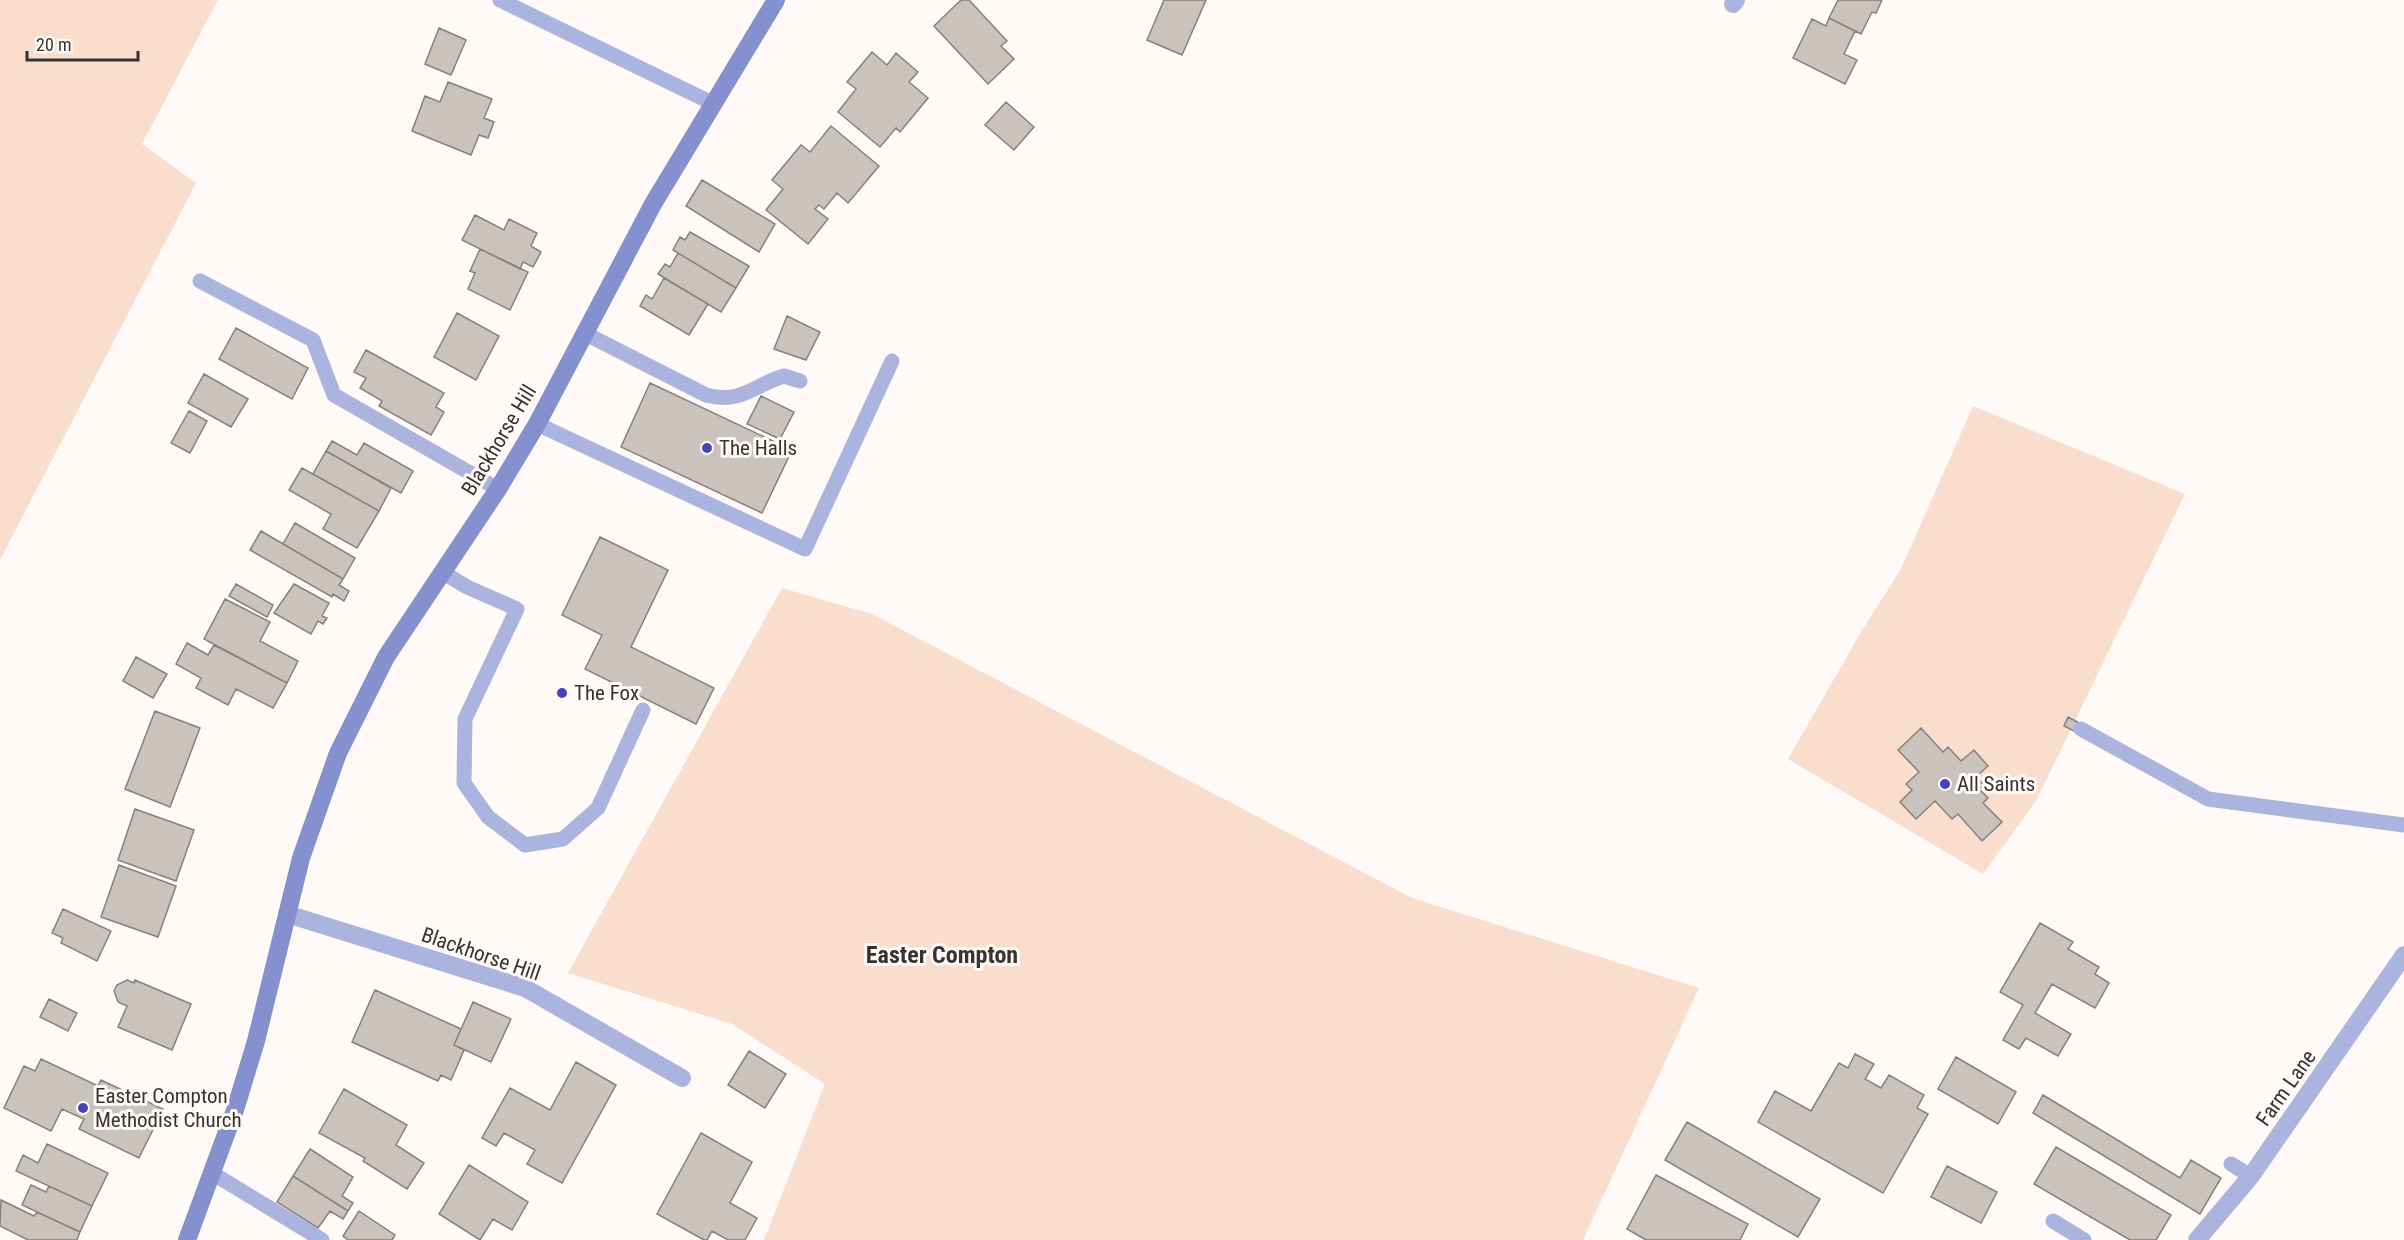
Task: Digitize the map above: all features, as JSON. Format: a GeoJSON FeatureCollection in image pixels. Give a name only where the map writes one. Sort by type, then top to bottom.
{"type":"FeatureCollection","features":[{"type":"Feature","properties":{"kind":"main road","name":"Blackhorse Hill"},"geometry":{"type":"LineString","coordinates":[[187,1240],[253,1051],[301,858],[338,753],[386,657],[498,489],[537,424],[653,204],[776,0]]}},
{"type":"Feature","properties":{"kind":"street","name":"Blackhorse Hill"},"geometry":{"type":"LineString","coordinates":[[286,914],[525,988],[682,1078]]}},
{"type":"Feature","properties":{"kind":"street","name":"Farm Lane"},"geometry":{"type":"LineString","coordinates":[[2197,1240],[2251,1176],[2404,955]]}},
{"type":"Feature","properties":{"kind":"lane"},"geometry":{"type":"LineString","coordinates":[[500,0],[712,104]]}},
{"type":"Feature","properties":{"kind":"lane"},"geometry":{"type":"LineString","coordinates":[[200,280],[313,340],[334,396],[498,489]]}},
{"type":"Feature","properties":{"kind":"lane"},"geometry":{"type":"LineString","coordinates":[[586,334],[706,395],[725,400],[784,376],[800,381]]}},
{"type":"Feature","properties":{"kind":"lane"},"geometry":{"type":"LineString","coordinates":[[537,424],[806,549],[892,361]]}},
{"type":"Feature","properties":{"kind":"lane"},"geometry":{"type":"LineString","coordinates":[[442,572],[468,587],[517,609],[465,719],[465,783],[488,817],[525,845],[563,839],[598,808],[643,710]]}},
{"type":"Feature","properties":{"kind":"lane"},"geometry":{"type":"LineString","coordinates":[[2081,729],[2208,799],[2404,825]]}},
{"type":"Feature","properties":{"kind":"lane"},"geometry":{"type":"LineString","coordinates":[[2231,1164],[2251,1176]]}},
{"type":"Feature","properties":{"kind":"lane"},"geometry":{"type":"LineString","coordinates":[[212,1173],[322,1240]]}},
{"type":"Feature","properties":{"kind":"lane"},"geometry":{"type":"LineString","coordinates":[[2053,1221],[2084,1240]]}},
{"type":"Feature","properties":{"kind":"shaded area"},"geometry":{"type":"Polygon","coordinates":[[[0,0],[218,0],[142,144],[196,183],[0,560],[0,0]]]}},
{"type":"Feature","properties":{"kind":"shaded area"},"geometry":{"type":"Polygon","coordinates":[[[1973,406],[2185,494],[2036,801],[1983,874],[1788,759],[1861,632],[1901,569],[1973,406]]]}},
{"type":"Feature","properties":{"kind":"shaded area"},"geometry":{"type":"Polygon","coordinates":[[[782,588],[872,614],[1412,898],[1699,988],[1583,1240],[764,1240],[825,1084],[732,1024],[568,973],[782,588]]]}},
{"type":"Feature","properties":{"kind":"building"},"geometry":{"type":"Polygon","coordinates":[[[961,0],[969,0],[1007,41],[1001,46],[1014,59],[988,84],[934,26],[961,0]]]}},
{"type":"Feature","properties":{"kind":"building"},"geometry":{"type":"Polygon","coordinates":[[[1164,0],[1206,0],[1182,55],[1147,40],[1164,0]]]}},
{"type":"Feature","properties":{"kind":"building"},"geometry":{"type":"Polygon","coordinates":[[[1838,0],[1882,0],[1876,13],[1872,12],[1861,34],[1829,18],[1838,0]]]}},
{"type":"Feature","properties":{"kind":"building"},"geometry":{"type":"Polygon","coordinates":[[[1829,18],[1855,31],[1844,54],[1857,60],[1845,84],[1793,58],[1812,19],[1826,26],[1829,18]]]}},
{"type":"Feature","properties":{"kind":"building"},"geometry":{"type":"Polygon","coordinates":[[[439,28],[466,40],[451,75],[425,64],[439,28]]]}},
{"type":"Feature","properties":{"kind":"building"},"geometry":{"type":"Polygon","coordinates":[[[872,52],[887,65],[896,53],[918,72],[909,82],[928,98],[900,132],[896,128],[880,147],[838,112],[856,89],[847,82],[872,52]]]}},
{"type":"Feature","properties":{"kind":"building"},"geometry":{"type":"Polygon","coordinates":[[[448,82],[492,99],[484,118],[494,122],[488,138],[479,135],[471,155],[412,131],[425,96],[440,102],[448,82]]]}},
{"type":"Feature","properties":{"kind":"building"},"geometry":{"type":"Polygon","coordinates":[[[1006,102],[1034,127],[1014,150],[985,125],[1006,102]]]}},
{"type":"Feature","properties":{"kind":"building"},"geometry":{"type":"Polygon","coordinates":[[[831,126],[879,166],[848,203],[837,193],[824,209],[819,205],[815,209],[828,219],[808,244],[766,210],[783,189],[772,180],[801,145],[810,152],[831,126]]]}},
{"type":"Feature","properties":{"kind":"building"},"geometry":{"type":"Polygon","coordinates":[[[702,180],[775,224],[759,252],[686,206],[702,180]]]}},
{"type":"Feature","properties":{"kind":"building"},"geometry":{"type":"Polygon","coordinates":[[[475,215],[504,230],[509,219],[537,233],[531,246],[541,252],[533,267],[523,262],[520,269],[462,240],[475,215]]]}},
{"type":"Feature","properties":{"kind":"building"},"geometry":{"type":"Polygon","coordinates":[[[690,232],[749,266],[736,288],[673,250],[680,237],[685,240],[690,232]]]}},
{"type":"Feature","properties":{"kind":"building"},"geometry":{"type":"Polygon","coordinates":[[[480,249],[528,272],[510,310],[468,289],[475,273],[470,271],[480,249]]]}},
{"type":"Feature","properties":{"kind":"building"},"geometry":{"type":"Polygon","coordinates":[[[678,253],[736,288],[721,312],[658,274],[665,264],[670,267],[678,253]]]}},
{"type":"Feature","properties":{"kind":"building"},"geometry":{"type":"Polygon","coordinates":[[[664,278],[708,304],[689,335],[640,306],[646,295],[652,299],[664,278]]]}},
{"type":"Feature","properties":{"kind":"building"},"geometry":{"type":"Polygon","coordinates":[[[457,313],[499,336],[476,380],[434,357],[457,313]]]}},
{"type":"Feature","properties":{"kind":"building"},"geometry":{"type":"Polygon","coordinates":[[[787,316],[820,332],[806,360],[774,349],[787,316]]]}},
{"type":"Feature","properties":{"kind":"building"},"geometry":{"type":"Polygon","coordinates":[[[236,328],[308,368],[292,399],[219,359],[236,328]]]}},
{"type":"Feature","properties":{"kind":"building"},"geometry":{"type":"Polygon","coordinates":[[[366,350],[444,393],[436,407],[444,412],[431,435],[379,406],[382,401],[360,388],[366,378],[354,372],[366,350]]]}},
{"type":"Feature","properties":{"kind":"building"},"geometry":{"type":"Polygon","coordinates":[[[204,374],[248,399],[231,427],[188,403],[204,374]]]}},
{"type":"Feature","properties":{"kind":"building","name":"The Halls"},"geometry":{"type":"Polygon","coordinates":[[[650,383],[792,450],[762,513],[621,447],[650,383]]]}},
{"type":"Feature","properties":{"kind":"building"},"geometry":{"type":"Polygon","coordinates":[[[761,396],[794,412],[780,439],[747,424],[761,396]]]}},
{"type":"Feature","properties":{"kind":"building"},"geometry":{"type":"Polygon","coordinates":[[[189,411],[207,421],[190,453],[171,443],[189,411]]]}},
{"type":"Feature","properties":{"kind":"building"},"geometry":{"type":"Polygon","coordinates":[[[332,441],[357,455],[364,443],[413,471],[401,493],[326,451],[332,441]]]}},
{"type":"Feature","properties":{"kind":"building"},"geometry":{"type":"Polygon","coordinates":[[[326,451],[391,488],[379,511],[313,474],[326,451]]]}},
{"type":"Feature","properties":{"kind":"building"},"geometry":{"type":"Polygon","coordinates":[[[302,468],[379,511],[357,548],[323,529],[331,514],[289,490],[302,468]]]}},
{"type":"Feature","properties":{"kind":"building"},"geometry":{"type":"Polygon","coordinates":[[[295,523],[355,558],[343,579],[283,544],[295,523]]]}},
{"type":"Feature","properties":{"kind":"building"},"geometry":{"type":"Polygon","coordinates":[[[261,531],[343,579],[339,585],[349,591],[344,601],[333,594],[332,597],[250,550],[261,531]]]}},
{"type":"Feature","properties":{"kind":"building"},"geometry":{"type":"Polygon","coordinates":[[[600,537],[668,570],[631,647],[714,688],[696,724],[585,669],[602,635],[562,615],[600,537]]]}},
{"type":"Feature","properties":{"kind":"building"},"geometry":{"type":"Polygon","coordinates":[[[236,584],[273,605],[267,617],[229,596],[236,584]]]}},
{"type":"Feature","properties":{"kind":"building"},"geometry":{"type":"Polygon","coordinates":[[[294,584],[329,603],[322,616],[327,618],[323,624],[318,621],[311,634],[274,613],[294,584]]]}},
{"type":"Feature","properties":{"kind":"building"},"geometry":{"type":"Polygon","coordinates":[[[225,599],[270,622],[260,641],[298,661],[287,683],[204,639],[225,599]]]}},
{"type":"Feature","properties":{"kind":"building"},"geometry":{"type":"Polygon","coordinates":[[[187,643],[208,655],[214,645],[287,683],[273,708],[236,689],[228,705],[196,688],[201,678],[176,664],[187,643]]]}},
{"type":"Feature","properties":{"kind":"building"},"geometry":{"type":"Polygon","coordinates":[[[136,657],[167,674],[153,698],[123,681],[136,657]]]}},
{"type":"Feature","properties":{"kind":"building"},"geometry":{"type":"Polygon","coordinates":[[[155,711],[200,728],[170,807],[125,789],[155,711]]]}},
{"type":"Feature","properties":{"kind":"building"},"geometry":{"type":"Polygon","coordinates":[[[2068,717],[2083,725],[2078,733],[2064,726],[2068,717]]]}},
{"type":"Feature","properties":{"kind":"building","name":"All Saints"},"geometry":{"type":"Polygon","coordinates":[[[1921,728],[1943,752],[1948,747],[1961,761],[1974,750],[1988,766],[1976,777],[1984,785],[1979,789],[1988,798],[1983,803],[2002,822],[1982,841],[1958,814],[1952,819],[1935,801],[1916,819],[1900,802],[1912,790],[1906,784],[1919,772],[1898,750],[1921,728]]]}},
{"type":"Feature","properties":{"kind":"building"},"geometry":{"type":"Polygon","coordinates":[[[135,809],[194,830],[176,881],[118,860],[135,809]]]}},
{"type":"Feature","properties":{"kind":"building"},"geometry":{"type":"Polygon","coordinates":[[[119,865],[176,886],[158,937],[101,917],[119,865]]]}},
{"type":"Feature","properties":{"kind":"building"},"geometry":{"type":"Polygon","coordinates":[[[63,909],[111,931],[97,961],[61,943],[63,938],[52,933],[63,909]]]}},
{"type":"Feature","properties":{"kind":"building"},"geometry":{"type":"Polygon","coordinates":[[[2040,923],[2073,942],[2068,949],[2099,967],[2095,974],[2109,983],[2095,1008],[2052,984],[2035,1013],[2071,1034],[2058,1056],[2026,1038],[2019,1049],[2003,1040],[2023,1005],[2000,992],[2040,923]]]}},
{"type":"Feature","properties":{"kind":"building"},"geometry":{"type":"Polygon","coordinates":[[[127,980],[134,983],[135,980],[191,1004],[172,1050],[118,1027],[127,1006],[118,1002],[114,991],[117,985],[127,980]]]}},
{"type":"Feature","properties":{"kind":"building"},"geometry":{"type":"Polygon","coordinates":[[[375,990],[461,1029],[454,1045],[464,1050],[451,1080],[441,1075],[438,1081],[352,1042],[375,990]]]}},
{"type":"Feature","properties":{"kind":"building"},"geometry":{"type":"Polygon","coordinates":[[[49,999],[77,1013],[68,1031],[40,1017],[49,999]]]}},
{"type":"Feature","properties":{"kind":"building"},"geometry":{"type":"Polygon","coordinates":[[[473,1002],[511,1019],[491,1062],[454,1045],[473,1002]]]}},
{"type":"Feature","properties":{"kind":"building"},"geometry":{"type":"Polygon","coordinates":[[[749,1051],[786,1074],[765,1108],[728,1085],[749,1051]]]}},
{"type":"Feature","properties":{"kind":"building"},"geometry":{"type":"Polygon","coordinates":[[[1855,1054],[1874,1064],[1865,1079],[1881,1088],[1889,1075],[1924,1095],[1917,1108],[1928,1114],[1883,1193],[1758,1122],[1775,1091],[1811,1111],[1839,1063],[1848,1068],[1855,1054]]]}},
{"type":"Feature","properties":{"kind":"building"},"geometry":{"type":"Polygon","coordinates":[[[1956,1057],[2016,1092],[1998,1124],[1938,1089],[1956,1057]]]}},
{"type":"Feature","properties":{"kind":"building","name":"Easter Compton Methodist Church"},"geometry":{"type":"Polygon","coordinates":[[[41,1059],[98,1086],[101,1080],[163,1109],[139,1158],[79,1129],[84,1119],[62,1109],[51,1131],[4,1108],[24,1066],[35,1071],[41,1059]]]}},
{"type":"Feature","properties":{"kind":"building"},"geometry":{"type":"Polygon","coordinates":[[[576,1062],[616,1085],[562,1183],[527,1164],[535,1150],[504,1133],[496,1146],[482,1138],[510,1088],[550,1110],[576,1062]]]}},
{"type":"Feature","properties":{"kind":"building"},"geometry":{"type":"Polygon","coordinates":[[[344,1089],[407,1125],[396,1145],[424,1163],[407,1189],[363,1161],[365,1158],[319,1133],[344,1089]]]}},
{"type":"Feature","properties":{"kind":"building"},"geometry":{"type":"Polygon","coordinates":[[[2043,1095],[2180,1178],[2191,1160],[2221,1178],[2200,1214],[2033,1113],[2043,1095]]]}},
{"type":"Feature","properties":{"kind":"building"},"geometry":{"type":"Polygon","coordinates":[[[1687,1122],[1820,1199],[1798,1237],[1665,1160],[1687,1122]]]}},
{"type":"Feature","properties":{"kind":"building"},"geometry":{"type":"Polygon","coordinates":[[[701,1133],[752,1162],[730,1203],[757,1218],[745,1240],[728,1240],[712,1231],[707,1240],[704,1240],[657,1214],[701,1133]]]}},
{"type":"Feature","properties":{"kind":"building"},"geometry":{"type":"Polygon","coordinates":[[[47,1144],[108,1173],[92,1206],[16,1171],[23,1155],[38,1163],[47,1144]]]}},
{"type":"Feature","properties":{"kind":"building"},"geometry":{"type":"Polygon","coordinates":[[[2056,1147],[2171,1215],[2156,1240],[2130,1240],[2034,1184],[2056,1147]]]}},
{"type":"Feature","properties":{"kind":"building"},"geometry":{"type":"Polygon","coordinates":[[[310,1149],[353,1177],[342,1196],[353,1203],[348,1211],[293,1176],[310,1149]]]}},
{"type":"Feature","properties":{"kind":"building"},"geometry":{"type":"Polygon","coordinates":[[[469,1165],[528,1202],[512,1230],[493,1219],[480,1240],[439,1214],[469,1165]]]}},
{"type":"Feature","properties":{"kind":"building"},"geometry":{"type":"Polygon","coordinates":[[[1947,1166],[1997,1192],[1981,1223],[1931,1197],[1947,1166]]]}},
{"type":"Feature","properties":{"kind":"building"},"geometry":{"type":"Polygon","coordinates":[[[1656,1175],[1748,1224],[1740,1240],[1646,1240],[1627,1229],[1656,1175]]]}},
{"type":"Feature","properties":{"kind":"building"},"geometry":{"type":"Polygon","coordinates":[[[293,1176],[348,1211],[343,1219],[330,1211],[318,1228],[277,1202],[293,1176]]]}},
{"type":"Feature","properties":{"kind":"building"},"geometry":{"type":"Polygon","coordinates":[[[31,1185],[46,1192],[49,1186],[92,1206],[80,1232],[22,1205],[31,1185]]]}},
{"type":"Feature","properties":{"kind":"building"},"geometry":{"type":"Polygon","coordinates":[[[1,1200],[34,1216],[37,1212],[80,1232],[77,1240],[28,1240],[0,1226],[1,1200]]]}},
{"type":"Feature","properties":{"kind":"building"},"geometry":{"type":"Polygon","coordinates":[[[359,1211],[395,1235],[392,1240],[348,1240],[343,1236],[359,1211]]]}},
{"type":"Feature","properties":{"kind":"place","name":"The Halls"},"geometry":{"type":"Point","coordinates":[707,448]}},
{"type":"Feature","properties":{"kind":"place","name":"The Fox"},"geometry":{"type":"Point","coordinates":[562,693]}},
{"type":"Feature","properties":{"kind":"place","name":"All Saints"},"geometry":{"type":"Point","coordinates":[1945,784]}},
{"type":"Feature","properties":{"kind":"place","name":"Easter Compton Methodist Church"},"geometry":{"type":"Point","coordinates":[83,1108]}},
{"type":"Feature","properties":{"kind":"district","name":"Easter Compton"},"geometry":{"type":"Point","coordinates":[942,955]}}]}
